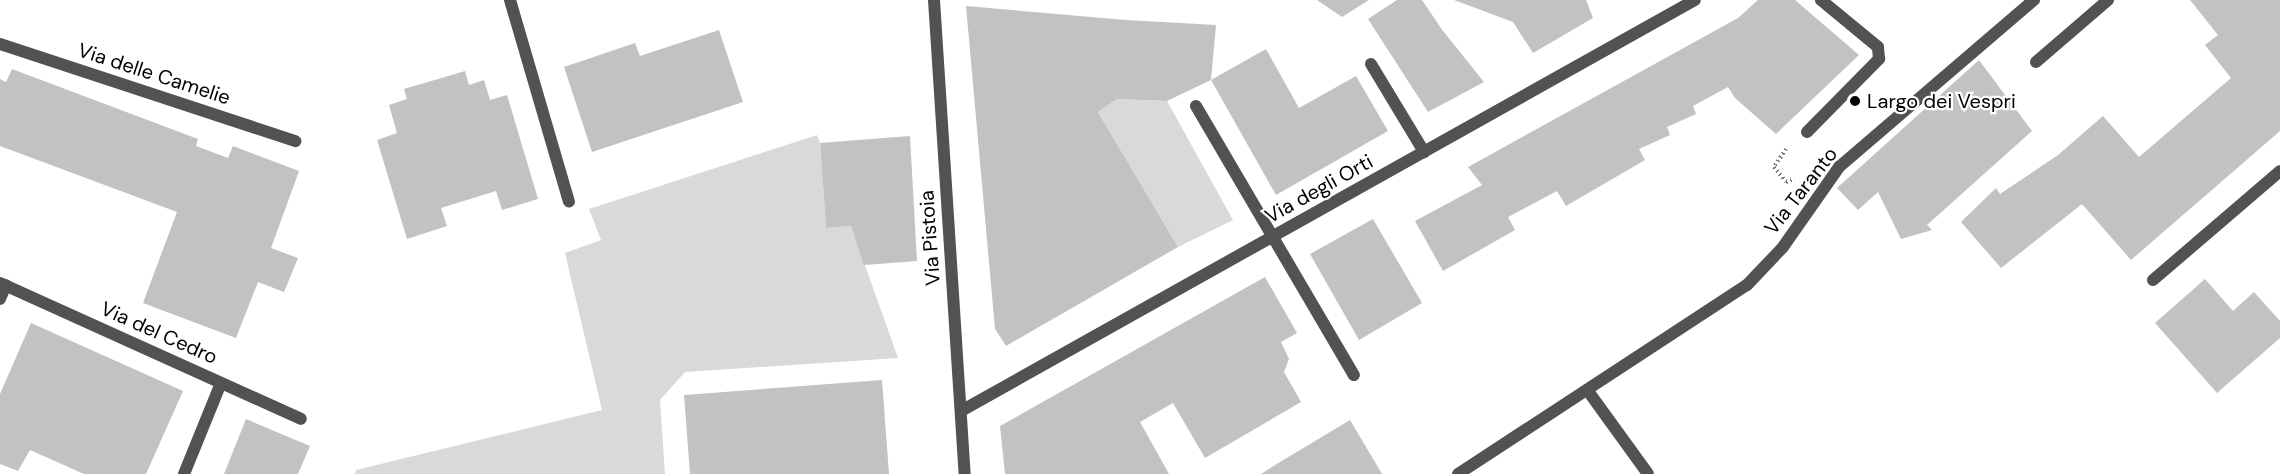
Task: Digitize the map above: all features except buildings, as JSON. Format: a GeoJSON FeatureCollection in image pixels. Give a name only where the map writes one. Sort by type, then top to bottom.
{"type":"FeatureCollection","features":[{"type":"Feature","properties":{"kind":"street"},"geometry":{"type":"LineString","coordinates":[[510,0],[569,202]]}},
{"type":"Feature","properties":{"kind":"street","name":"Via Pistoia"},"geometry":{"type":"LineString","coordinates":[[934,0],[965,474]]}},
{"type":"Feature","properties":{"kind":"street","name":"Via degli Orti"},"geometry":{"type":"LineString","coordinates":[[961,411],[1695,0]]}},
{"type":"Feature","properties":{"kind":"street"},"geometry":{"type":"LineString","coordinates":[[1807,132],[1879,59],[1878,47],[1821,0]]}},
{"type":"Feature","properties":{"kind":"street","name":"Via Taranto"},"geometry":{"type":"LineString","coordinates":[[1458,474],[1747,285],[1783,247],[1839,167],[2034,0]]}},
{"type":"Feature","properties":{"kind":"street"},"geometry":{"type":"LineString","coordinates":[[2036,62],[2108,0]]}},
{"type":"Feature","properties":{"kind":"street","name":"Via delle Camelie"},"geometry":{"type":"LineString","coordinates":[[0,44],[295,141]]}},
{"type":"Feature","properties":{"kind":"street"},"geometry":{"type":"LineString","coordinates":[[1371,64],[1424,152]]}},
{"type":"Feature","properties":{"kind":"street"},"geometry":{"type":"LineString","coordinates":[[1196,106],[1354,375]]}},
{"type":"Feature","properties":{"kind":"street"},"geometry":{"type":"LineString","coordinates":[[2154,280],[2280,171]]}},
{"type":"Feature","properties":{"kind":"street"},"geometry":{"type":"LineString","coordinates":[[0,299],[3,284]]}},
{"type":"Feature","properties":{"kind":"street","name":"Via del Cedro"},"geometry":{"type":"LineString","coordinates":[[3,284],[301,419]]}},
{"type":"Feature","properties":{"kind":"street"},"geometry":{"type":"LineString","coordinates":[[184,474],[221,383]]}},
{"type":"Feature","properties":{"kind":"street"},"geometry":{"type":"LineString","coordinates":[[1588,391],[1648,474]]}},
{"type":"Feature","properties":{"kind":"path"},"geometry":{"type":"LineString","coordinates":[[1807,132],[1790,143],[1774,167],[1786,182],[1839,167]]}},
{"type":"Feature","properties":{"kind":"shaded area"},"geometry":{"type":"Polygon","coordinates":[[[1117,99],[1167,101],[1233,220],[1178,247],[1098,112],[1117,99]]]}},
{"type":"Feature","properties":{"kind":"shaded area"},"geometry":{"type":"Polygon","coordinates":[[[817,135],[820,143],[826,228],[851,226],[898,358],[685,372],[660,400],[665,474],[355,474],[356,470],[602,410],[565,253],[601,240],[589,209],[817,135]]]}},
{"type":"Feature","properties":{"kind":"place","name":"Largo dei Vespri"},"geometry":{"type":"Point","coordinates":[1855,101]}}]}
